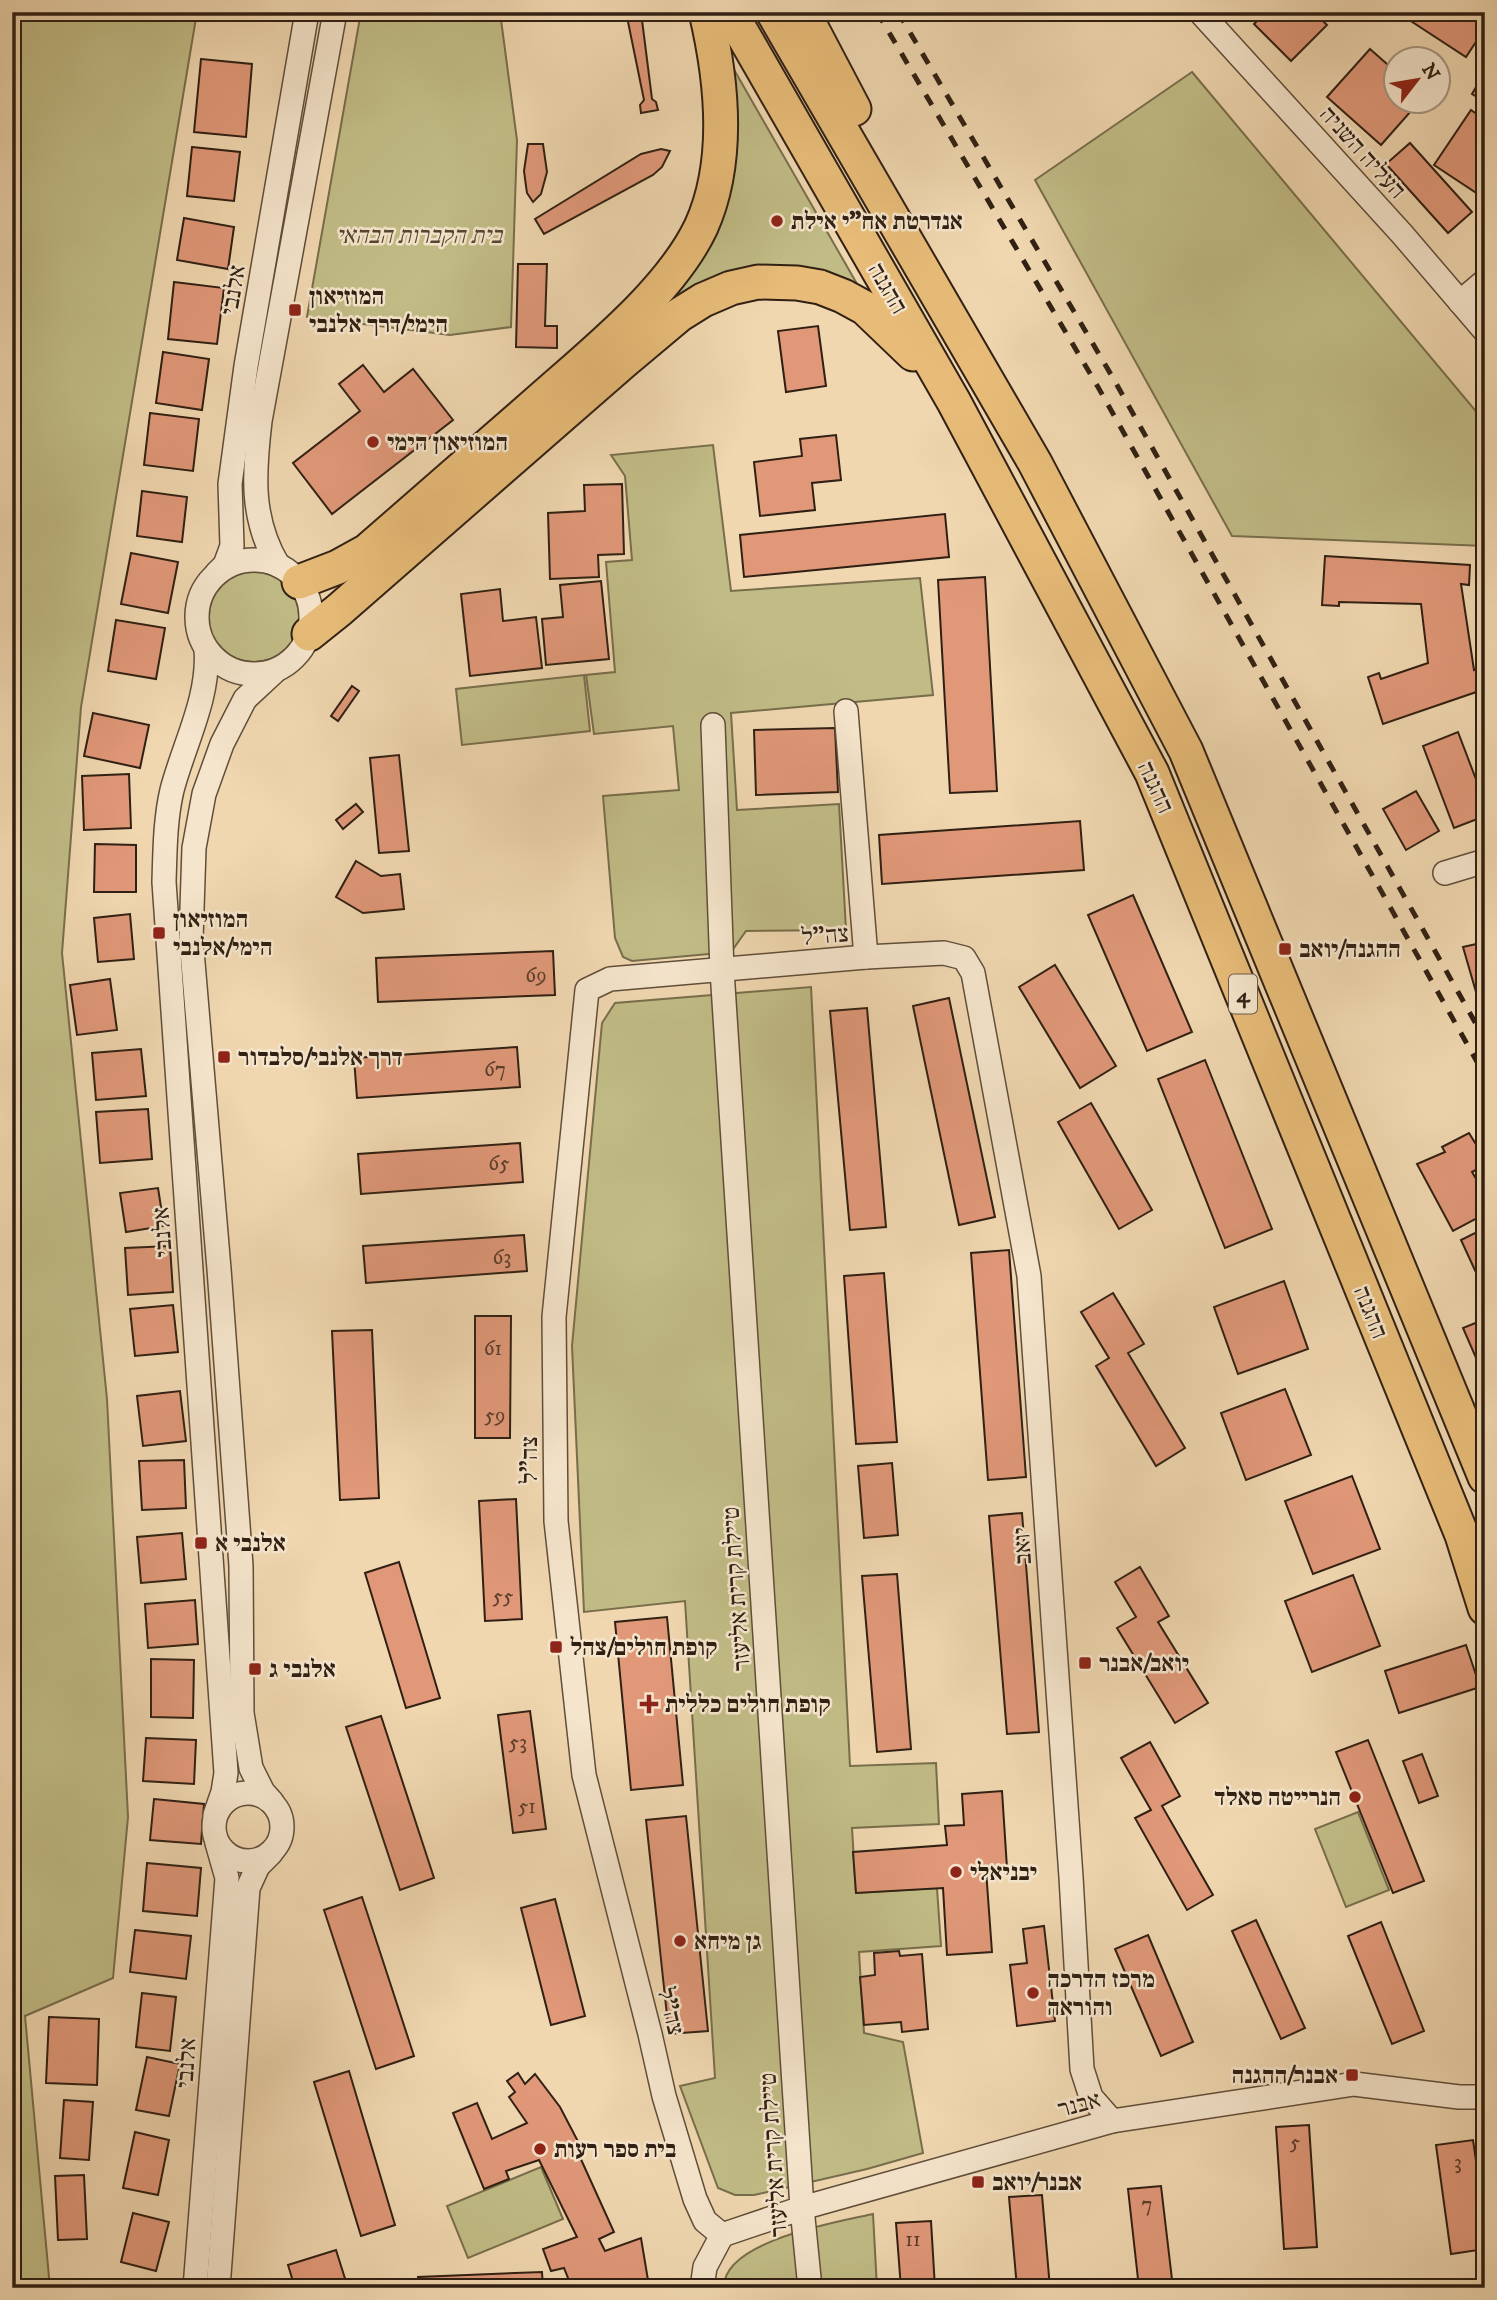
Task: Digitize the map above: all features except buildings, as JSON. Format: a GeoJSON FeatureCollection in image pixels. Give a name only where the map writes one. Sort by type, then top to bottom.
{"type":"FeatureCollection","features":[{"type":"Feature","properties":{"kind":"highway"},"geometry":{"type":"LineString","coordinates":[[289,574],[338,567],[367,551],[611,338],[683,258],[701,226],[713,190],[720,134],[719,90],[706,12]]}},
{"type":"Feature","properties":{"kind":"highway","name":"ההגנה"},"geometry":{"type":"LineString","coordinates":[[730,12],[954,402],[1152,773],[1462,1535],[1485,1608]]}},
{"type":"Feature","properties":{"kind":"highway","name":"ההגנה"},"geometry":{"type":"LineString","coordinates":[[773,12],[1035,463],[1186,751],[1485,1477]]}},
{"type":"Feature","properties":{"kind":"highway"},"geometry":{"type":"LineString","coordinates":[[803,12],[1035,463]]}},
{"type":"Feature","properties":{"kind":"highway"},"geometry":{"type":"LineString","coordinates":[[309,634],[670,323],[703,300],[731,288],[758,282],[797,283],[820,287],[844,296],[865,307],[896,337],[954,402]]}},
{"type":"Feature","properties":{"kind":"street","name":"אלנבי"},"geometry":{"type":"LineString","coordinates":[[217,573],[225,565],[232,546],[230,484],[244,379],[307,12]]}},
{"type":"Feature","properties":{"kind":"street","name":"אלנבי"},"geometry":{"type":"LineString","coordinates":[[289,574],[269,549],[256,500],[254,470],[260,421],[335,12]]}},
{"type":"Feature","properties":{"kind":"street","name":"העליה השניה"},"geometry":{"type":"LineString","coordinates":[[1200,12],[1402,234],[1485,331]]}},
{"type":"Feature","properties":{"kind":"street"},"geometry":{"type":"LineString","coordinates":[[1460,302],[1485,281]]}},
{"type":"Feature","properties":{"kind":"street"},"geometry":{"type":"LineString","coordinates":[[271,1802],[262,1795],[240,1793],[221,1805],[213,1825],[217,1843],[224,1852],[242,1861],[252,1861],[271,1853],[281,1837],[282,1827],[278,1809],[263,1792],[251,1768],[242,1713],[241,1566],[191,927],[194,848],[204,794],[222,744],[245,699],[274,671],[289,663],[302,650],[309,634],[311,620],[306,594],[289,574],[263,560],[231,564],[217,573],[206,585],[198,600],[196,617],[199,634],[206,649],[219,663],[236,672],[255,675],[274,671]]}},
{"type":"Feature","properties":{"kind":"street","name":"אלנבי"},"geometry":{"type":"LineString","coordinates":[[206,649],[204,688],[172,792],[166,833],[164,882],[226,1773],[215,1815]]}},
{"type":"Feature","properties":{"kind":"street"},"geometry":{"type":"LineString","coordinates":[[846,711],[866,957]]}},
{"type":"Feature","properties":{"kind":"street","name":"טיילת קרית אליעזר"},"geometry":{"type":"LineString","coordinates":[[713,725],[722,970],[802,2208],[810,2288]]}},
{"type":"Feature","properties":{"kind":"street"},"geometry":{"type":"LineString","coordinates":[[1445,873],[1485,861]]}},
{"type":"Feature","properties":{"kind":"street","name":"צה\"ל"},"geometry":{"type":"LineString","coordinates":[[722,2235],[705,2221],[695,2199],[664,2096],[584,1775],[556,1521],[554,1317],[587,990],[610,979],[866,957],[944,953],[956,955],[968,963]]}},
{"type":"Feature","properties":{"kind":"street","name":"יואב"},"geometry":{"type":"LineString","coordinates":[[968,963],[973,973],[1029,1276],[1082,2069],[1091,2097],[1112,2121]]}},
{"type":"Feature","properties":{"kind":"street","name":"אלנבי"},"geometry":{"type":"LineString","coordinates":[[195,2288],[227,1878],[217,1843]]}},
{"type":"Feature","properties":{"kind":"street","name":"אלנבי"},"geometry":{"type":"LineString","coordinates":[[218,2288],[248,1888],[258,1866],[271,1853]]}},
{"type":"Feature","properties":{"kind":"street","name":"אבנר"},"geometry":{"type":"LineString","coordinates":[[722,2235],[802,2208],[1112,2121],[1353,2084],[1459,2097],[1485,2097]]}},
{"type":"Feature","properties":{"kind":"street","name":"אבנר"},"geometry":{"type":"LineString","coordinates":[[1459,2097],[1485,2106]]}},
{"type":"Feature","properties":{"kind":"street"},"geometry":{"type":"LineString","coordinates":[[702,2288],[705,2267],[722,2235]]}},
{"type":"Feature","properties":{"kind":"green space"},"geometry":{"type":"Polygon","coordinates":[[[12,12],[197,12],[81,707],[62,953],[107,1399],[128,1817],[113,1978],[25,2016],[50,2288],[12,2288],[12,12]]]}},
{"type":"Feature","properties":{"kind":"green space","name":"בית הקברות הבהאי"},"geometry":{"type":"Polygon","coordinates":[[[361,12],[500,12],[517,140],[511,327],[450,335],[307,317],[361,12]]]}},
{"type":"Feature","properties":{"kind":"green space"},"geometry":{"type":"Polygon","coordinates":[[[721,47],[868,303],[837,283],[676,308],[666,292],[690,265],[721,47]]]}},
{"type":"Feature","properties":{"kind":"green space"},"geometry":{"type":"Polygon","coordinates":[[[1192,72],[1485,422],[1485,546],[1232,536],[1035,180],[1192,72]]]}},
{"type":"Feature","properties":{"kind":"green space"},"geometry":{"type":"Polygon","coordinates":[[[713,445],[731,591],[920,578],[933,695],[731,713],[737,810],[839,804],[846,930],[746,931],[731,952],[632,961],[623,957],[615,938],[603,796],[679,790],[673,726],[594,734],[586,675],[615,672],[606,562],[632,560],[625,476],[611,455],[713,445]]]}},
{"type":"Feature","properties":{"kind":"green space"},"geometry":{"type":"Polygon","coordinates":[[[254,570],[272,574],[286,584],[296,598],[300,616],[296,634],[286,648],[272,658],[254,662],[236,658],[222,648],[212,634],[208,616],[212,598],[222,584],[236,574],[254,570]]]}},
{"type":"Feature","properties":{"kind":"green space"},"geometry":{"type":"Polygon","coordinates":[[[584,675],[590,731],[462,745],[456,689],[584,675]]]}},
{"type":"Feature","properties":{"kind":"green space"},"geometry":{"type":"Polygon","coordinates":[[[811,987],[850,1766],[936,1763],[939,1824],[852,1828],[856,1893],[937,1888],[941,1946],[859,1952],[864,2033],[903,2042],[923,2153],[754,2195],[735,2195],[718,2188],[680,2086],[715,2078],[685,1601],[584,1612],[572,1346],[602,1023],[615,1003],[811,987]]]}},
{"type":"Feature","properties":{"kind":"green space"},"geometry":{"type":"Polygon","coordinates":[[[1358,1812],[1389,1890],[1346,1907],[1315,1829],[1358,1812]]]}},
{"type":"Feature","properties":{"kind":"green space"},"geometry":{"type":"Polygon","coordinates":[[[541,2167],[563,2219],[468,2258],[447,2206],[541,2167]]]}},
{"type":"Feature","properties":{"kind":"green space"},"geometry":{"type":"Polygon","coordinates":[[[873,2214],[877,2288],[724,2288],[728,2272],[742,2258],[761,2246],[785,2236],[873,2214]]]}},
{"type":"Feature","properties":{"kind":"railway"},"geometry":{"type":"LineString","coordinates":[[877,12],[1098,387],[1485,1076]]}},
{"type":"Feature","properties":{"kind":"railway"},"geometry":{"type":"LineString","coordinates":[[898,12],[1113,378],[1485,1040]]}},
{"type":"Feature","properties":{"kind":"place","name":"אנדרטת אח\"י אילת"},"geometry":{"type":"Point","coordinates":[777,221]}},
{"type":"Feature","properties":{"kind":"place","name":"המוזיאון הימי/דרך אלנבי"},"geometry":{"type":"Point","coordinates":[295,310]}},
{"type":"Feature","properties":{"kind":"place","name":"המוזיאון הימי"},"geometry":{"type":"Point","coordinates":[373,442]}},
{"type":"Feature","properties":{"kind":"place","name":"המוזיאון הימי/אלנבי"},"geometry":{"type":"Point","coordinates":[159,933]}},
{"type":"Feature","properties":{"kind":"place","name":"ההגנה/יואב"},"geometry":{"type":"Point","coordinates":[1285,949]}},
{"type":"Feature","properties":{"kind":"place","name":"דרך אלנבי/סלבדור"},"geometry":{"type":"Point","coordinates":[224,1057]}},
{"type":"Feature","properties":{"kind":"place","name":"אלנבי א"},"geometry":{"type":"Point","coordinates":[201,1543]}},
{"type":"Feature","properties":{"kind":"place","name":"קופת חולים/צהל"},"geometry":{"type":"Point","coordinates":[556,1647]}},
{"type":"Feature","properties":{"kind":"place","name":"יואב/אבנר"},"geometry":{"type":"Point","coordinates":[1085,1663]}},
{"type":"Feature","properties":{"kind":"place","name":"אלנבי ג"},"geometry":{"type":"Point","coordinates":[255,1669]}},
{"type":"Feature","properties":{"kind":"place","name":"קופת חולים כללית"},"geometry":{"type":"Point","coordinates":[649,1704]}},
{"type":"Feature","properties":{"kind":"place","name":"הנרייטה סאלד"},"geometry":{"type":"Point","coordinates":[1355,1797]}},
{"type":"Feature","properties":{"kind":"place","name":"יבניאלי"},"geometry":{"type":"Point","coordinates":[956,1872]}},
{"type":"Feature","properties":{"kind":"place","name":"גן מיחא"},"geometry":{"type":"Point","coordinates":[680,1941]}},
{"type":"Feature","properties":{"kind":"place","name":"מרכז הדרכה והוראה"},"geometry":{"type":"Point","coordinates":[1033,1993]}},
{"type":"Feature","properties":{"kind":"place","name":"אבנר/ההגנה"},"geometry":{"type":"Point","coordinates":[1352,2075]}},
{"type":"Feature","properties":{"kind":"place","name":"בית ספר רעות"},"geometry":{"type":"Point","coordinates":[540,2149]}},
{"type":"Feature","properties":{"kind":"place","name":"אבנר/יואב"},"geometry":{"type":"Point","coordinates":[978,2182]}}]}
